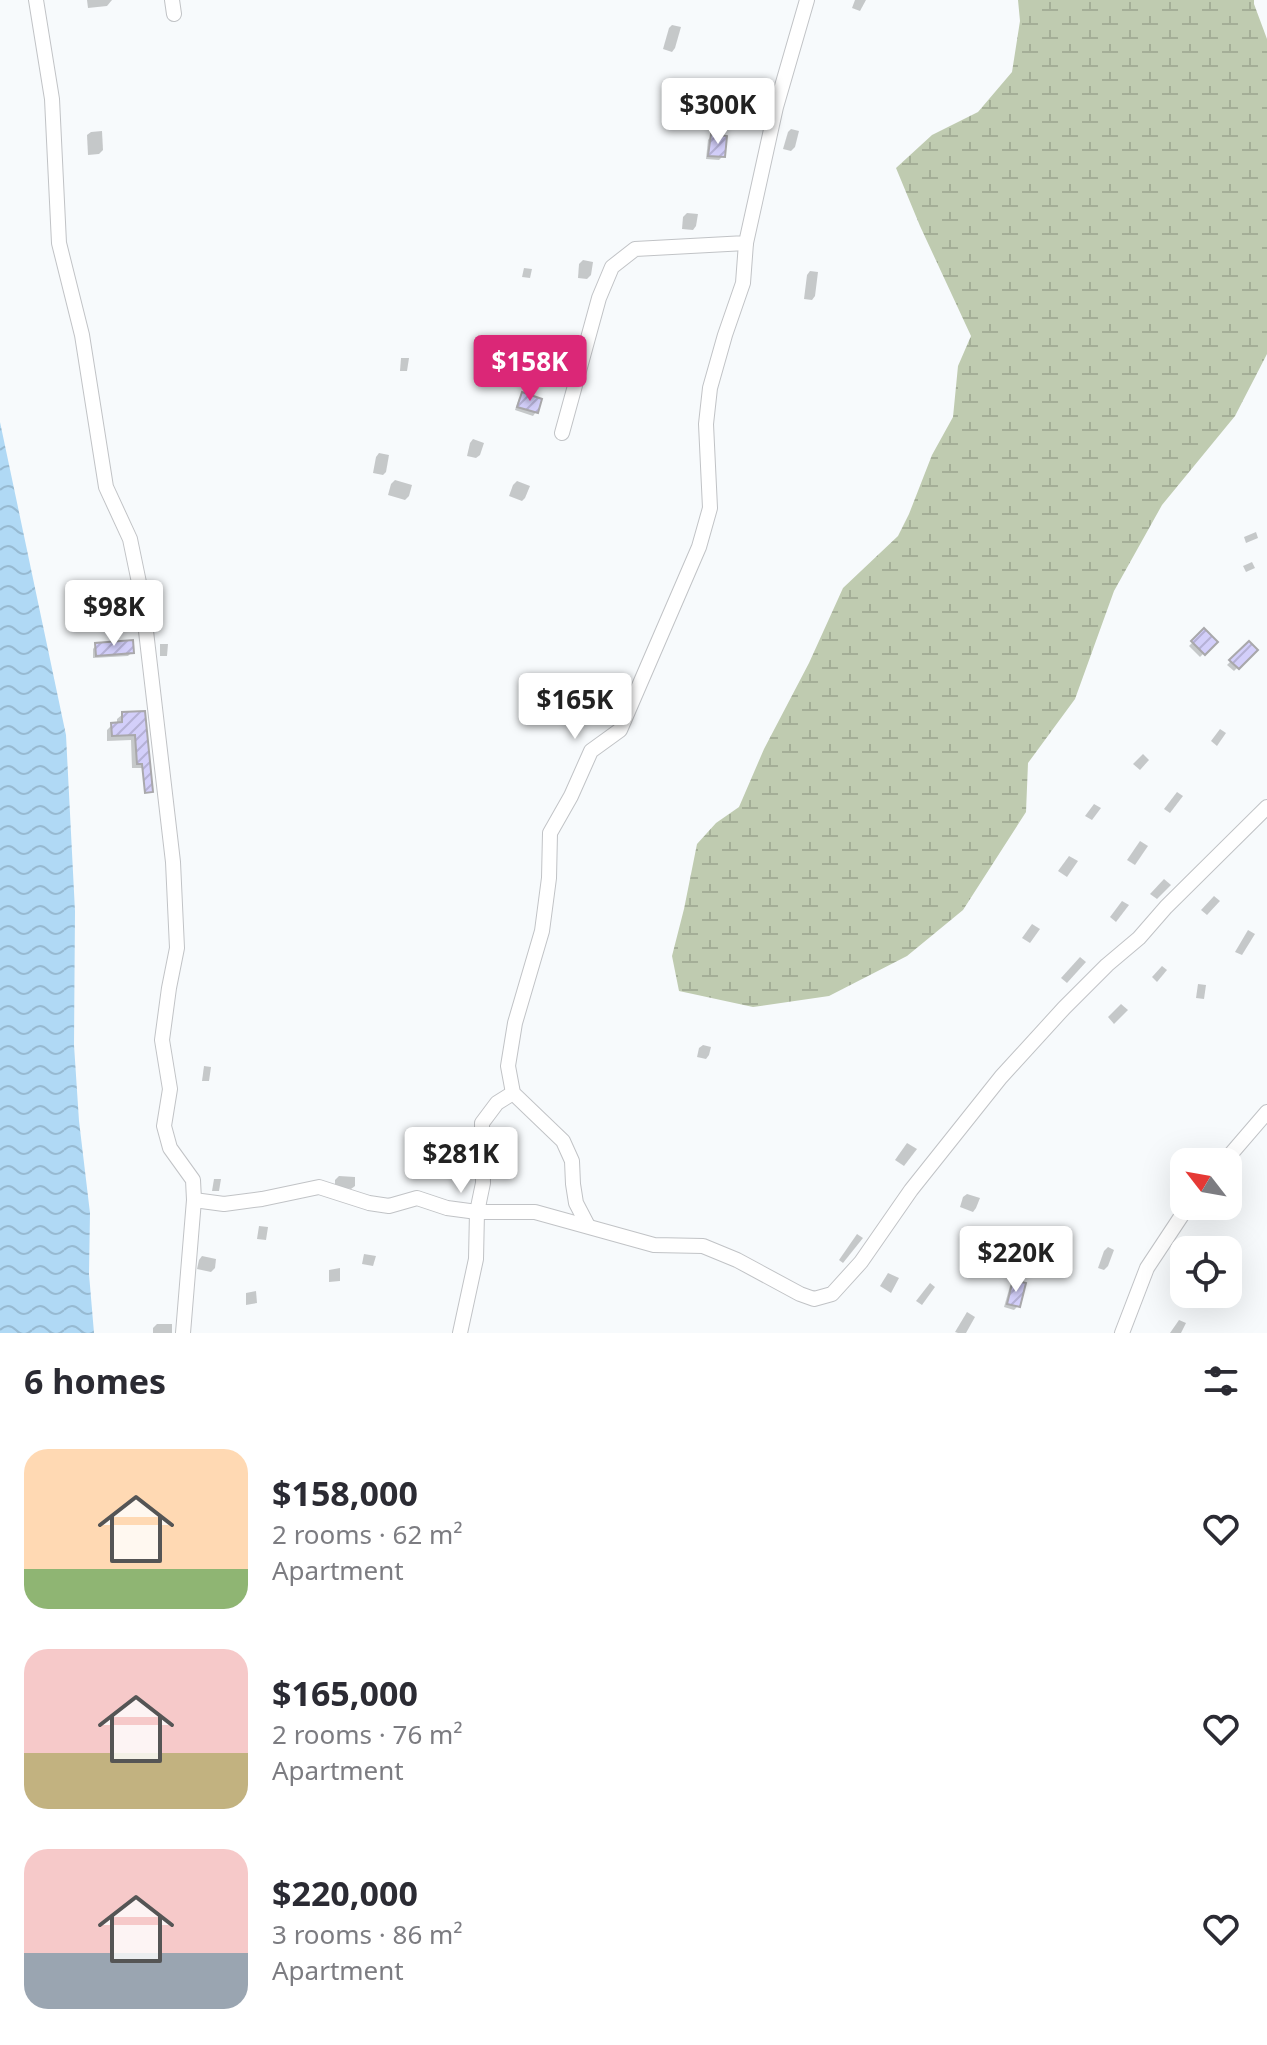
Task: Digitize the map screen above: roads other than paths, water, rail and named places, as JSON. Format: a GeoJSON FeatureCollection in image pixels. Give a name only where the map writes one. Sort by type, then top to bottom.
{"type":"FeatureCollection","features":[{"type":"Feature","properties":{"kind":"street"},"geometry":{"type":"LineString","coordinates":[[36,0],[52,99],[59,243],[82,335],[106,487],[130,539],[142,597],[173,862],[177,948],[162,1040],[170,1089],[164,1126],[170,1148],[193,1180],[183,1333]]}},
{"type":"Feature","properties":{"kind":"street"},"geometry":{"type":"LineString","coordinates":[[588,1226],[576,1203],[572,1161],[563,1141],[513,1093],[508,1066],[515,1023],[542,931],[549,878],[550,833],[591,751],[620,730],[699,547],[710,508],[706,424],[710,388],[743,283],[746,243],[776,107],[807,0]]}},
{"type":"Feature","properties":{"kind":"street"},"geometry":{"type":"LineString","coordinates":[[562,433],[599,298],[612,267],[635,249],[746,243]]}},
{"type":"Feature","properties":{"kind":"street"},"geometry":{"type":"LineString","coordinates":[[194,1200],[224,1204],[319,1187],[389,1206],[417,1198],[447,1208],[477,1212],[535,1212],[654,1245],[703,1246],[737,1260],[800,1294],[814,1299],[832,1294],[861,1262],[911,1190],[1001,1077],[1064,1008],[1139,938],[1267,807]]}},
{"type":"Feature","properties":{"kind":"street"},"geometry":{"type":"LineString","coordinates":[[460,1333],[476,1259],[477,1212],[483,1183],[482,1123],[497,1103],[513,1093]]}},
{"type":"Feature","properties":{"kind":"street"},"geometry":{"type":"LineString","coordinates":[[1236,1148],[1267,1112]]}},
{"type":"Feature","properties":{"kind":"street"},"geometry":{"type":"LineString","coordinates":[[1122,1333],[1147,1268],[1179,1220]]}},
{"type":"Feature","properties":{"kind":"water"},"geometry":{"type":"Polygon","coordinates":[[[0,422],[66,735],[75,911],[74,1045],[90,1213],[89,1274],[94,1333],[0,1333],[0,422]]]}}]}
